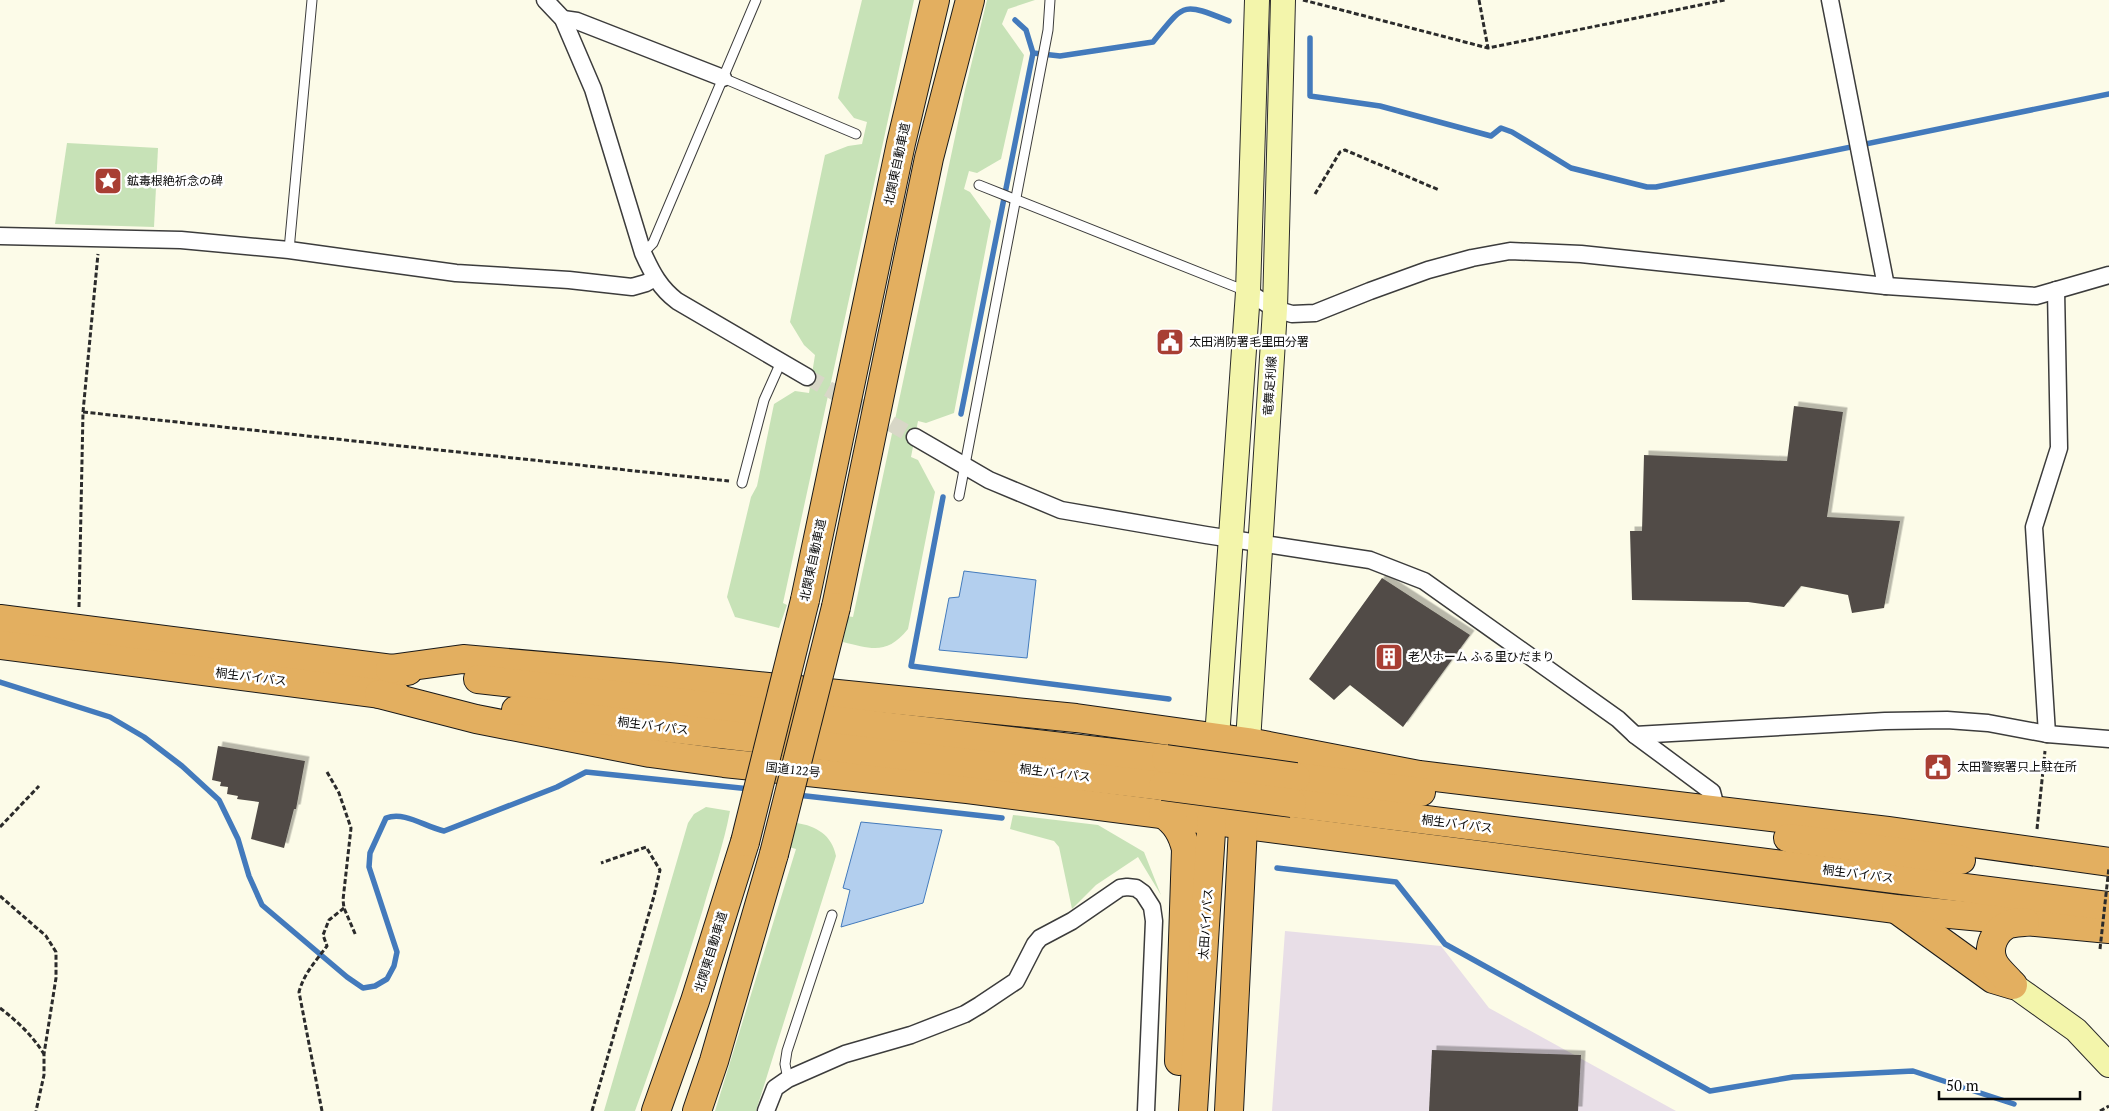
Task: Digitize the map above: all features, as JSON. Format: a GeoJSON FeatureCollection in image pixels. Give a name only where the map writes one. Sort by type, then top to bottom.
{"type":"FeatureCollection","features":[{"type":"Feature","properties":{"kind":"highway","name":"北関東自動車道"},"geometry":{"type":"LineString","coordinates":[[656,1111],[696,1001],[745,842],[805,600],[901,143],[935,0]]}},
{"type":"Feature","properties":{"kind":"highway"},"geometry":{"type":"LineString","coordinates":[[697,1111],[714,1061],[774,854],[836,607],[929,158],[970,0]]}},
{"type":"Feature","properties":{"kind":"highway","name":"桐生バイパス"},"geometry":{"type":"LineString","coordinates":[[0,620],[1166,759],[2109,879]]}},
{"type":"Feature","properties":{"kind":"highway","name":"桐生バイパス"},"geometry":{"type":"LineString","coordinates":[[0,645],[379,694],[1163,786],[2109,906]]}},
{"type":"Feature","properties":{"kind":"highway"},"geometry":{"type":"LineString","coordinates":[[390,668],[463,659],[669,677],[1056,716],[1248,742],[1419,775],[1888,831],[2109,862]]}},
{"type":"Feature","properties":{"kind":"highway","name":"国道122号"},"geometry":{"type":"LineString","coordinates":[[379,694],[476,719],[650,753],[724,763],[967,789],[1896,909],[2026,921],[2104,939]]}},
{"type":"Feature","properties":{"kind":"highway","name":"太田バイパス"},"geometry":{"type":"LineString","coordinates":[[1193,1111],[1218,738]]}},
{"type":"Feature","properties":{"kind":"highway"},"geometry":{"type":"LineString","coordinates":[[1229,1111],[1242,824],[1248,742]]}},
{"type":"Feature","properties":{"kind":"highway"},"geometry":{"type":"LineString","coordinates":[[1162,814],[1180,830],[1186,849],[1177,1111]]}},
{"type":"Feature","properties":{"kind":"highway"},"geometry":{"type":"LineString","coordinates":[[1896,909],[1993,979],[2013,985]]}},
{"type":"Feature","properties":{"kind":"highway"},"geometry":{"type":"LineString","coordinates":[[2013,985],[1993,963],[1990,951],[1993,938],[1999,931],[2009,924],[2026,921]]}},
{"type":"Feature","properties":{"kind":"main road"},"geometry":{"type":"LineString","coordinates":[[1218,738],[1248,292],[1257,0]]}},
{"type":"Feature","properties":{"kind":"main road","name":"竜舞足利線"},"geometry":{"type":"LineString","coordinates":[[1248,742],[1275,309],[1283,0]]}},
{"type":"Feature","properties":{"kind":"main road"},"geometry":{"type":"LineString","coordinates":[[2013,985],[2076,1030],[2109,1065]]}},
{"type":"Feature","properties":{"kind":"street"},"geometry":{"type":"LineString","coordinates":[[545,0],[563,19],[593,89],[643,253],[655,278],[662,288],[677,301],[807,377]]}},
{"type":"Feature","properties":{"kind":"street"},"geometry":{"type":"LineString","coordinates":[[1830,0],[1886,286]]}},
{"type":"Feature","properties":{"kind":"street"},"geometry":{"type":"LineString","coordinates":[[563,19],[577,20],[723,78]]}},
{"type":"Feature","properties":{"kind":"street"},"geometry":{"type":"LineString","coordinates":[[0,236],[181,240],[289,250],[456,273],[569,280],[632,287],[655,278]]}},
{"type":"Feature","properties":{"kind":"street"},"geometry":{"type":"LineString","coordinates":[[1248,292],[1275,309],[1292,314],[1314,313],[1428,270],[1472,258],[1510,252],[1582,254],[1886,286],[2036,296],[2109,275]]}},
{"type":"Feature","properties":{"kind":"street"},"geometry":{"type":"LineString","coordinates":[[2047,734],[2034,527],[2059,448],[2056,290]]}},
{"type":"Feature","properties":{"kind":"street"},"geometry":{"type":"LineString","coordinates":[[915,437],[989,480],[1061,510],[1370,560],[1424,580],[1618,719],[1635,735],[1712,792],[1717,811]]}},
{"type":"Feature","properties":{"kind":"street"},"geometry":{"type":"LineString","coordinates":[[1635,735],[1885,721],[1947,720],[1988,723],[2047,734],[2109,739]]}},
{"type":"Feature","properties":{"kind":"street"},"geometry":{"type":"LineString","coordinates":[[766,1111],[775,1088],[788,1079],[845,1054],[911,1035],[965,1014],[980,1006],[1016,981],[1040,938],[1072,921],[1109,894],[1120,888],[1127,887],[1136,888],[1148,900],[1152,907],[1154,921],[1146,1111]]}},
{"type":"Feature","properties":{"kind":"lane"},"geometry":{"type":"LineString","coordinates":[[289,250],[312,0]]}},
{"type":"Feature","properties":{"kind":"lane"},"geometry":{"type":"LineString","coordinates":[[643,253],[653,243],[756,0]]}},
{"type":"Feature","properties":{"kind":"lane"},"geometry":{"type":"LineString","coordinates":[[959,496],[1048,30],[1050,0]]}},
{"type":"Feature","properties":{"kind":"lane"},"geometry":{"type":"LineString","coordinates":[[723,78],[856,134]]}},
{"type":"Feature","properties":{"kind":"lane"},"geometry":{"type":"LineString","coordinates":[[979,185],[1248,292]]}},
{"type":"Feature","properties":{"kind":"lane"},"geometry":{"type":"LineString","coordinates":[[742,483],[764,400],[781,362]]}},
{"type":"Feature","properties":{"kind":"lane"},"geometry":{"type":"LineString","coordinates":[[788,1079],[785,1064],[787,1051],[832,915]]}},
{"type":"Feature","properties":{"kind":"path"},"geometry":{"type":"LineString","coordinates":[[1302,0],[1488,48],[1725,0]]}},
{"type":"Feature","properties":{"kind":"path"},"geometry":{"type":"LineString","coordinates":[[1479,0],[1488,48]]}},
{"type":"Feature","properties":{"kind":"path"},"geometry":{"type":"LineString","coordinates":[[1315,194],[1340,152],[1345,150],[1439,190]]}},
{"type":"Feature","properties":{"kind":"path"},"geometry":{"type":"LineString","coordinates":[[76,629],[79,611],[83,412],[99,239]]}},
{"type":"Feature","properties":{"kind":"path"},"geometry":{"type":"LineString","coordinates":[[83,412],[742,483]]}},
{"type":"Feature","properties":{"kind":"path"},"geometry":{"type":"LineString","coordinates":[[2037,830],[2047,734]]}},
{"type":"Feature","properties":{"kind":"path"},"geometry":{"type":"LineString","coordinates":[[328,772],[340,793],[351,828],[343,891],[344,908],[356,936]]}},
{"type":"Feature","properties":{"kind":"path"},"geometry":{"type":"LineString","coordinates":[[0,827],[40,786]]}},
{"type":"Feature","properties":{"kind":"path"},"geometry":{"type":"LineString","coordinates":[[592,1111],[660,870],[646,847],[601,863]]}},
{"type":"Feature","properties":{"kind":"path"},"geometry":{"type":"LineString","coordinates":[[2104,939],[2109,867]]}},
{"type":"Feature","properties":{"kind":"path"},"geometry":{"type":"LineString","coordinates":[[0,896],[46,936],[56,952],[56,978],[44,1054],[44,1075],[36,1111]]}},
{"type":"Feature","properties":{"kind":"path"},"geometry":{"type":"LineString","coordinates":[[322,1111],[299,992],[302,980],[327,946],[323,936],[329,920],[344,908]]}},
{"type":"Feature","properties":{"kind":"path"},"geometry":{"type":"LineString","coordinates":[[0,1008],[19,1023],[34,1039],[44,1054]]}},
{"type":"Feature","properties":{"kind":"path"},"geometry":{"type":"LineString","coordinates":[[2100,1111],[2109,1106]]}},
{"type":"Feature","properties":{"kind":"shaded area"},"geometry":{"type":"Polygon","coordinates":[[[1285,931],[1441,946],[1489,1008],[1676,1111],[1272,1111],[1285,931]]]}},
{"type":"Feature","properties":{"kind":"green space"},"geometry":{"type":"Polygon","coordinates":[[[862,0],[914,0],[783,603],[787,605],[779,628],[735,617],[727,597],[751,497],[757,486],[774,404],[795,391],[809,393],[815,355],[804,345],[790,322],[825,155],[848,146],[862,144],[867,122],[854,118],[838,98],[862,0]]]}},
{"type":"Feature","properties":{"kind":"green space"},"geometry":{"type":"Polygon","coordinates":[[[987,0],[1035,0],[1008,9],[1002,24],[1024,55],[1001,159],[977,173],[969,171],[964,189],[970,192],[991,221],[954,413],[926,423],[918,421],[911,457],[918,460],[935,492],[908,629],[893,643],[886,646],[878,648],[862,647],[843,642],[847,616],[853,617],[965,90],[987,0]]]}},
{"type":"Feature","properties":{"kind":"green space"},"geometry":{"type":"Polygon","coordinates":[[[67,143],[158,148],[154,227],[55,224],[67,143]]]}},
{"type":"Feature","properties":{"kind":"green space"},"geometry":{"type":"Polygon","coordinates":[[[706,807],[730,811],[718,860],[670,1011],[635,1111],[604,1111],[688,823],[694,814],[706,807]]]}},
{"type":"Feature","properties":{"kind":"green space"},"geometry":{"type":"Polygon","coordinates":[[[1013,815],[1098,825],[1144,852],[1161,895],[1138,857],[1096,885],[1072,909],[1059,847],[1054,841],[1010,829],[1013,815]]]}},
{"type":"Feature","properties":{"kind":"green space"},"geometry":{"type":"Polygon","coordinates":[[[797,823],[811,826],[827,837],[836,856],[756,1111],[715,1111],[796,849],[789,847],[797,823]]]}},
{"type":"Feature","properties":{"kind":"water"},"geometry":{"type":"Polygon","coordinates":[[[964,571],[1036,580],[1027,658],[939,650],[949,598],[959,597],[964,571]]]}},
{"type":"Feature","properties":{"kind":"water"},"geometry":{"type":"Polygon","coordinates":[[[861,822],[942,830],[923,903],[841,927],[850,890],[843,888],[861,822]]]}},
{"type":"Feature","properties":{"kind":"building"},"geometry":{"type":"Polygon","coordinates":[[[1794,406],[1843,412],[1827,517],[1900,521],[1884,608],[1852,613],[1848,595],[1801,586],[1784,607],[1748,602],[1632,600],[1630,531],[1642,531],[1644,455],[1787,461],[1794,406]]]}},
{"type":"Feature","properties":{"kind":"building","name":"老人ホーム ふる里ひだまり"},"geometry":{"type":"Polygon","coordinates":[[[1382,578],[1470,635],[1403,727],[1350,685],[1334,700],[1309,679],[1382,578]]]}},
{"type":"Feature","properties":{"kind":"building"},"geometry":{"type":"Polygon","coordinates":[[[218,746],[305,761],[296,809],[294,809],[284,848],[251,839],[259,802],[237,799],[238,796],[227,794],[228,787],[220,786],[221,782],[212,780],[218,746]]]}},
{"type":"Feature","properties":{"kind":"building"},"geometry":{"type":"Polygon","coordinates":[[[1432,1050],[1581,1055],[1578,1111],[1429,1111],[1432,1050]]]}},
{"type":"Feature","properties":{"kind":"waterway"},"geometry":{"type":"LineString","coordinates":[[1033,53],[1060,56],[1153,42],[1178,13],[1185,10],[1201,11],[1229,21]]}},
{"type":"Feature","properties":{"kind":"waterway"},"geometry":{"type":"LineString","coordinates":[[961,414],[1033,53],[1026,30],[1015,20]]}},
{"type":"Feature","properties":{"kind":"waterway"},"geometry":{"type":"LineString","coordinates":[[1310,38],[1310,96],[1380,106],[1491,136],[1501,128],[1512,132],[1571,168],[1647,187],[1656,187],[2109,94]]}},
{"type":"Feature","properties":{"kind":"waterway"},"geometry":{"type":"LineString","coordinates":[[943,497],[911,666],[1169,699]]}},
{"type":"Feature","properties":{"kind":"waterway"},"geometry":{"type":"LineString","coordinates":[[0,682],[110,717],[144,737],[182,766],[219,800],[238,839],[249,876],[262,905],[347,977],[363,988],[375,986],[387,979],[394,966],[397,952],[369,867],[370,853],[386,818],[393,816],[408,818],[444,831],[557,787],[586,772],[750,789]]}},
{"type":"Feature","properties":{"kind":"waterway"},"geometry":{"type":"LineString","coordinates":[[797,795],[1002,818]]}},
{"type":"Feature","properties":{"kind":"waterway"},"geometry":{"type":"LineString","coordinates":[[1277,868],[1396,882],[1445,944],[1710,1091],[1793,1077],[1913,1071],[2014,1104]]}},
{"type":"Feature","properties":{"kind":"tunnel"},"geometry":{"type":"LineString","coordinates":[[807,377],[915,437]]}},
{"type":"Feature","properties":{"kind":"place","name":"鉱毒根絶祈念の碑"},"geometry":{"type":"Point","coordinates":[108,181]}},
{"type":"Feature","properties":{"kind":"place","name":"太田消防署毛里田分署"},"geometry":{"type":"Point","coordinates":[1170,342]}},
{"type":"Feature","properties":{"kind":"place","name":"老人ホーム ふる里ひだまり"},"geometry":{"type":"Point","coordinates":[1389,657]}},
{"type":"Feature","properties":{"kind":"place","name":"太田警察署只上駐在所"},"geometry":{"type":"Point","coordinates":[1938,767]}}]}
